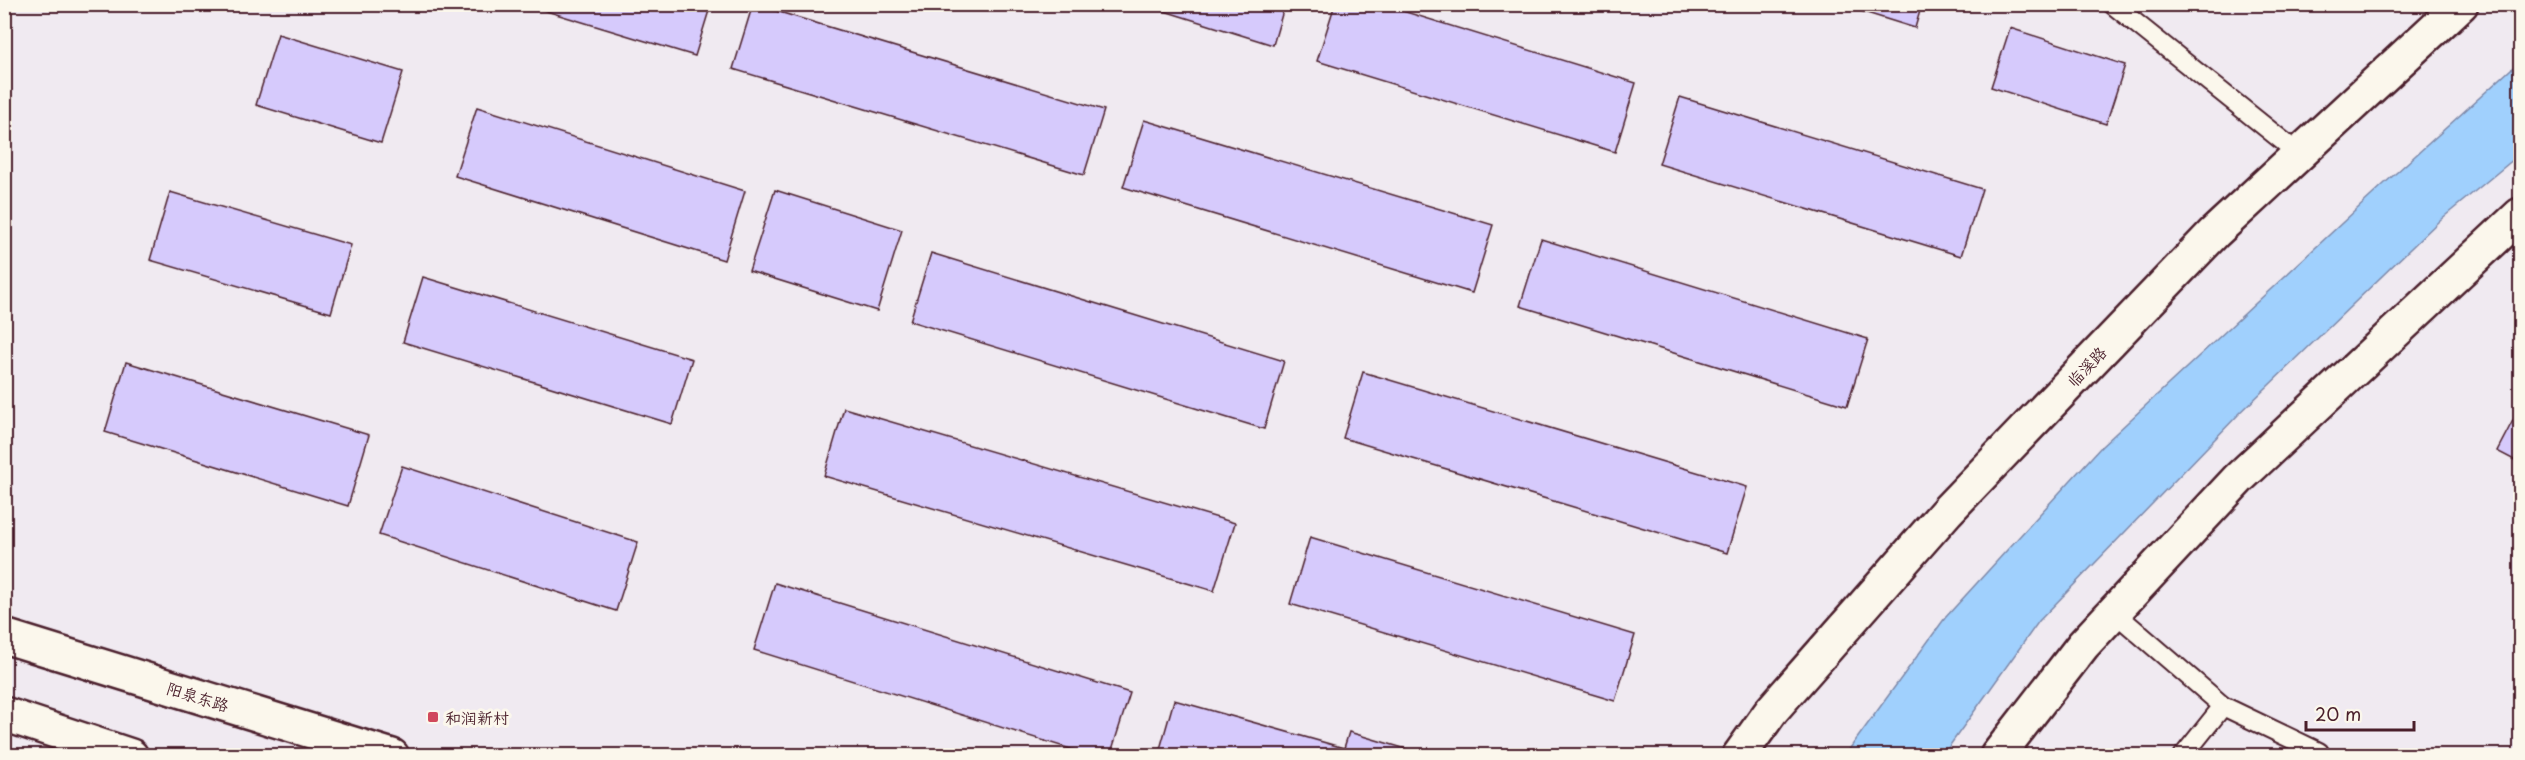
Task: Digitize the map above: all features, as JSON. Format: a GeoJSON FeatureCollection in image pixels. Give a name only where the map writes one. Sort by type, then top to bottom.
{"type":"FeatureCollection","features":[{"type":"Feature","properties":{"kind":"street","name":"临溪路"},"geometry":{"type":"LineString","coordinates":[[1739,756],[1772,710],[1947,511],[2214,233],[2461,4]]}},
{"type":"Feature","properties":{"kind":"street"},"geometry":{"type":"LineString","coordinates":[[1996,756],[2083,645],[2239,478],[2520,215]]}},
{"type":"Feature","properties":{"kind":"street","name":"阳泉东路"},"geometry":{"type":"LineString","coordinates":[[4,636],[392,756]]}},
{"type":"Feature","properties":{"kind":"street"},"geometry":{"type":"LineString","coordinates":[[4,714],[131,756]]}},
{"type":"Feature","properties":{"kind":"lane"},"geometry":{"type":"LineString","coordinates":[[2112,4],[2299,154]]}},
{"type":"Feature","properties":{"kind":"lane"},"geometry":{"type":"LineString","coordinates":[[2114,612],[2223,706],[2319,752],[2316,756]]}},
{"type":"Feature","properties":{"kind":"lane"},"geometry":{"type":"LineString","coordinates":[[2183,756],[2223,706]]}},
{"type":"Feature","properties":{"kind":"water"},"geometry":{"type":"Polygon","coordinates":[[[2520,61],[2520,154],[2440,220],[2238,415],[2039,621],[1943,755],[1845,755],[1945,618],[2101,447],[2520,61]]]}},
{"type":"Feature","properties":{"kind":"building"},"geometry":{"type":"Polygon","coordinates":[[[523,4],[711,4],[695,56],[523,4]]]}},
{"type":"Feature","properties":{"kind":"building"},"geometry":{"type":"Polygon","coordinates":[[[753,4],[1104,110],[1084,175],[733,69],[753,4]]]}},
{"type":"Feature","properties":{"kind":"building"},"geometry":{"type":"Polygon","coordinates":[[[1142,4],[1285,4],[1273,45],[1142,4]]]}},
{"type":"Feature","properties":{"kind":"building"},"geometry":{"type":"Polygon","coordinates":[[[1335,4],[1380,4],[1636,83],[1615,152],[1317,61],[1335,4]]]}},
{"type":"Feature","properties":{"kind":"building"},"geometry":{"type":"Polygon","coordinates":[[[1838,4],[1922,4],[1915,28],[1838,4]]]}},
{"type":"Feature","properties":{"kind":"building"},"geometry":{"type":"Polygon","coordinates":[[[2010,28],[2125,65],[2106,124],[1991,87],[2010,28]]]}},
{"type":"Feature","properties":{"kind":"building"},"geometry":{"type":"Polygon","coordinates":[[[278,34],[403,72],[381,143],[256,105],[278,34]]]}},
{"type":"Feature","properties":{"kind":"building"},"geometry":{"type":"Polygon","coordinates":[[[1680,97],[1982,189],[1961,256],[1659,164],[1680,97]]]}},
{"type":"Feature","properties":{"kind":"building"},"geometry":{"type":"Polygon","coordinates":[[[477,107],[745,191],[724,260],[455,176],[477,107]]]}},
{"type":"Feature","properties":{"kind":"building"},"geometry":{"type":"Polygon","coordinates":[[[1144,120],[1493,225],[1472,293],[1123,187],[1144,120]]]}},
{"type":"Feature","properties":{"kind":"building"},"geometry":{"type":"Polygon","coordinates":[[[775,190],[902,230],[877,311],[749,271],[775,190]]]}},
{"type":"Feature","properties":{"kind":"building"},"geometry":{"type":"Polygon","coordinates":[[[170,192],[351,245],[331,313],[150,260],[170,192]]]}},
{"type":"Feature","properties":{"kind":"building"},"geometry":{"type":"Polygon","coordinates":[[[1541,239],[1868,339],[1847,406],[1520,306],[1541,239]]]}},
{"type":"Feature","properties":{"kind":"building"},"geometry":{"type":"Polygon","coordinates":[[[931,253],[1284,361],[1264,429],[910,321],[931,253]]]}},
{"type":"Feature","properties":{"kind":"building"},"geometry":{"type":"Polygon","coordinates":[[[423,277],[692,359],[672,424],[403,342],[423,277]]]}},
{"type":"Feature","properties":{"kind":"building"},"geometry":{"type":"Polygon","coordinates":[[[126,362],[369,435],[348,506],[105,432],[126,362]]]}},
{"type":"Feature","properties":{"kind":"building"},"geometry":{"type":"Polygon","coordinates":[[[1363,372],[1747,487],[1727,553],[1343,438],[1363,372]]]}},
{"type":"Feature","properties":{"kind":"building"},"geometry":{"type":"Polygon","coordinates":[[[2520,407],[2520,463],[2497,451],[2520,407]]]}},
{"type":"Feature","properties":{"kind":"building"},"geometry":{"type":"Polygon","coordinates":[[[844,408],[1235,523],[1214,591],[824,476],[844,408]]]}},
{"type":"Feature","properties":{"kind":"building"},"geometry":{"type":"Polygon","coordinates":[[[402,466],[638,542],[616,611],[379,535],[402,466]]]}},
{"type":"Feature","properties":{"kind":"building"},"geometry":{"type":"Polygon","coordinates":[[[1310,537],[1635,635],[1615,701],[1290,604],[1310,537]]]}},
{"type":"Feature","properties":{"kind":"building"},"geometry":{"type":"Polygon","coordinates":[[[775,583],[1130,693],[1110,756],[1093,756],[754,650],[775,583]]]}},
{"type":"Feature","properties":{"kind":"building"},"geometry":{"type":"Polygon","coordinates":[[[1174,700],[1344,748],[1349,732],[1430,756],[1158,756],[1174,700]]]}},
{"type":"Feature","properties":{"kind":"place","name":"和润新村"},"geometry":{"type":"Point","coordinates":[433,717]}}]}
